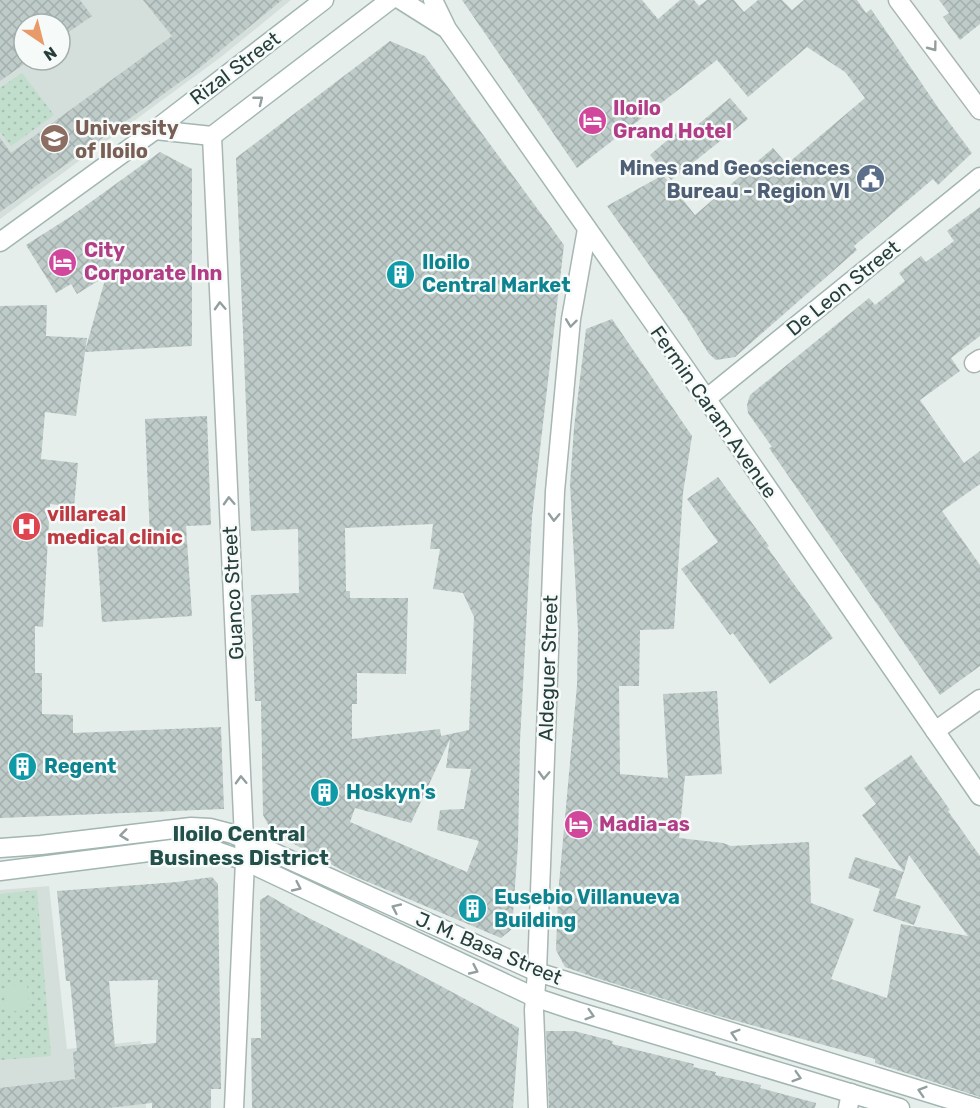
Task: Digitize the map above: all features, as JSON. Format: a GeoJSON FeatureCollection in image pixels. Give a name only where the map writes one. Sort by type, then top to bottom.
{"type":"FeatureCollection","features":[{"type":"Feature","properties":{"kind":"street","name":"Rizal Street"},"geometry":{"type":"LineString","coordinates":[[0,242],[155,130],[324,0]]}},
{"type":"Feature","properties":{"kind":"street","name":"Rizal Street"},"geometry":{"type":"LineString","coordinates":[[212,136],[390,0]]}},
{"type":"Feature","properties":{"kind":"street","name":"Fermin Caram Avenue"},"geometry":{"type":"LineString","coordinates":[[401,0],[447,29]]}},
{"type":"Feature","properties":{"kind":"street","name":"Fermin Caram Avenue"},"geometry":{"type":"LineString","coordinates":[[433,0],[447,29],[980,796]]}},
{"type":"Feature","properties":{"kind":"street"},"geometry":{"type":"LineString","coordinates":[[898,0],[980,110]]}},
{"type":"Feature","properties":{"kind":"street"},"geometry":{"type":"LineString","coordinates":[[155,130],[212,136]]}},
{"type":"Feature","properties":{"kind":"street","name":"Guanco Street"},"geometry":{"type":"LineString","coordinates":[[212,136],[245,861],[234,1108]]}},
{"type":"Feature","properties":{"kind":"street","name":"De Leon Street"},"geometry":{"type":"LineString","coordinates":[[706,399],[980,177]]}},
{"type":"Feature","properties":{"kind":"street","name":"Aldeguer Street"},"geometry":{"type":"LineString","coordinates":[[538,1108],[534,997],[537,972],[555,491],[571,319],[587,229]]}},
{"type":"Feature","properties":{"kind":"street"},"geometry":{"type":"LineString","coordinates":[[935,731],[980,699]]}},
{"type":"Feature","properties":{"kind":"street","name":"J. M. Basa Street"},"geometry":{"type":"LineString","coordinates":[[0,848],[191,827],[210,828],[243,838],[537,972],[978,1108]]}},
{"type":"Feature","properties":{"kind":"street","name":"J. M. Basa Street"},"geometry":{"type":"LineString","coordinates":[[0,871],[188,847],[208,848],[245,861],[534,997],[850,1101],[900,1108]]}},
{"type":"Feature","properties":{"kind":"shaded area","name":"University of Iloilo"},"geometry":{"type":"Polygon","coordinates":[[[0,0],[291,0],[221,57],[0,219],[0,0]]]}},
{"type":"Feature","properties":{"kind":"shaded area"},"geometry":{"type":"Polygon","coordinates":[[[49,886],[67,1049],[141,1041],[146,1108],[0,1108],[0,890],[49,886]]]}},
{"type":"Feature","properties":{"kind":"green space"},"geometry":{"type":"Polygon","coordinates":[[[22,73],[54,115],[11,146],[0,132],[0,88],[22,73]]]}},
{"type":"Feature","properties":{"kind":"green space"},"geometry":{"type":"Polygon","coordinates":[[[37,890],[51,1056],[0,1060],[0,894],[37,890]]]}},
{"type":"Feature","properties":{"kind":"green space"},"geometry":{"type":"Polygon","coordinates":[[[27,984],[29,1010],[7,1012],[5,987],[27,984]]]}},
{"type":"Feature","properties":{"kind":"building"},"geometry":{"type":"Polygon","coordinates":[[[0,0],[80,0],[92,16],[72,30],[72,12],[12,12],[13,72],[0,81],[0,0]]]}},
{"type":"Feature","properties":{"kind":"building"},"geometry":{"type":"Polygon","coordinates":[[[143,0],[282,0],[198,69],[0,212],[0,138],[11,153],[172,36],[143,0]]]}},
{"type":"Feature","properties":{"kind":"building"},"geometry":{"type":"Polygon","coordinates":[[[462,0],[642,0],[658,19],[680,0],[694,0],[699,6],[707,0],[734,0],[744,12],[758,0],[782,0],[792,10],[804,0],[857,0],[866,13],[871,9],[972,153],[938,185],[933,179],[854,246],[857,250],[735,357],[716,360],[709,354],[686,317],[607,206],[663,175],[695,215],[773,148],[787,164],[865,98],[845,72],[807,47],[748,97],[717,60],[577,168],[462,0]]]}},
{"type":"Feature","properties":{"kind":"building"},"geometry":{"type":"Polygon","coordinates":[[[939,0],[980,0],[980,24],[960,40],[943,17],[949,13],[939,0]]]}},
{"type":"Feature","properties":{"kind":"building","name":"Iloilo Central Market"},"geometry":{"type":"Polygon","coordinates":[[[390,41],[425,56],[564,245],[532,517],[520,741],[518,844],[512,929],[501,938],[349,874],[272,832],[263,815],[261,701],[255,701],[251,595],[299,593],[298,529],[251,531],[236,158],[390,41]],[[433,524],[345,528],[346,591],[350,591],[350,598],[408,598],[406,674],[357,673],[357,704],[352,704],[352,739],[440,729],[441,736],[469,730],[474,617],[463,593],[433,589],[440,549],[430,549],[433,524]],[[450,739],[411,823],[355,808],[350,822],[467,872],[479,841],[437,830],[440,810],[464,809],[471,769],[446,768],[450,739]]]}},
{"type":"Feature","properties":{"kind":"building"},"geometry":{"type":"Polygon","coordinates":[[[730,98],[748,119],[671,180],[650,155],[684,126],[689,132],[730,98]]]}},
{"type":"Feature","properties":{"kind":"building"},"geometry":{"type":"Polygon","coordinates":[[[160,152],[192,169],[192,346],[85,352],[76,416],[45,412],[41,459],[78,463],[74,507],[50,504],[43,627],[35,626],[35,673],[42,673],[42,714],[73,715],[73,733],[221,727],[224,809],[0,818],[0,306],[47,305],[46,336],[87,338],[85,351],[106,276],[77,294],[71,284],[56,293],[26,245],[70,217],[160,152]]]}},
{"type":"Feature","properties":{"kind":"building"},"geometry":{"type":"Polygon","coordinates":[[[980,207],[980,336],[951,358],[960,371],[920,400],[964,463],[980,451],[980,484],[942,511],[980,565],[980,666],[940,695],[769,448],[772,447],[748,413],[747,405],[750,395],[869,298],[875,305],[905,281],[899,273],[921,256],[926,262],[954,241],[947,231],[980,207]]]}},
{"type":"Feature","properties":{"kind":"building"},"geometry":{"type":"Polygon","coordinates":[[[612,319],[692,436],[683,493],[674,629],[640,630],[639,686],[619,686],[620,774],[668,778],[663,694],[717,691],[722,774],[685,776],[679,838],[731,846],[809,842],[811,903],[854,919],[831,979],[887,998],[901,924],[968,936],[909,855],[904,872],[862,815],[876,804],[864,788],[911,755],[980,856],[980,1097],[875,1063],[875,1059],[715,1015],[596,978],[565,967],[556,950],[558,895],[577,685],[578,631],[570,484],[574,428],[586,329],[612,319]]]}},
{"type":"Feature","properties":{"kind":"building"},"geometry":{"type":"Polygon","coordinates":[[[207,416],[211,525],[186,526],[192,616],[102,622],[97,542],[150,538],[145,419],[207,416]]]}},
{"type":"Feature","properties":{"kind":"building"},"geometry":{"type":"Polygon","coordinates":[[[718,477],[833,638],[770,684],[733,633],[730,635],[681,569],[718,542],[687,499],[718,477]]]}},
{"type":"Feature","properties":{"kind":"building"},"geometry":{"type":"Polygon","coordinates":[[[855,857],[904,872],[895,898],[921,906],[914,925],[873,911],[880,889],[848,878],[855,857]]]}},
{"type":"Feature","properties":{"kind":"building"},"geometry":{"type":"Polygon","coordinates":[[[212,877],[218,884],[221,1089],[211,1089],[211,1108],[152,1108],[152,1103],[108,1108],[0,1108],[0,1088],[75,1079],[73,1052],[77,1051],[70,981],[66,981],[57,891],[177,882],[212,877]],[[158,980],[109,981],[115,1047],[156,1043],[158,980]]]}},
{"type":"Feature","properties":{"kind":"building"},"geometry":{"type":"Polygon","coordinates":[[[268,895],[519,1028],[513,1108],[252,1108],[251,1038],[261,1038],[260,900],[268,895]]]}},
{"type":"Feature","properties":{"kind":"building"},"geometry":{"type":"Polygon","coordinates":[[[546,1031],[574,1031],[613,1041],[612,1044],[694,1064],[693,1067],[716,1072],[715,1075],[761,1085],[760,1088],[816,1103],[815,1108],[549,1108],[546,1031]]]}},
{"type":"Feature","properties":{"kind":"place","name":"Iloilo Grand Hotel"},"geometry":{"type":"Point","coordinates":[592,120]}},
{"type":"Feature","properties":{"kind":"place","name":"University of Iloilo"},"geometry":{"type":"Point","coordinates":[54,139]}},
{"type":"Feature","properties":{"kind":"place","name":"Mines and Geosciences Bureau - Region VI"},"geometry":{"type":"Point","coordinates":[871,179]}},
{"type":"Feature","properties":{"kind":"place","name":"City Corporate Inn"},"geometry":{"type":"Point","coordinates":[63,262]}},
{"type":"Feature","properties":{"kind":"place","name":"Iloilo Central Market"},"geometry":{"type":"Point","coordinates":[401,274]}},
{"type":"Feature","properties":{"kind":"place","name":"villareal medical clinic"},"geometry":{"type":"Point","coordinates":[26,526]}},
{"type":"Feature","properties":{"kind":"place","name":"Regent"},"geometry":{"type":"Point","coordinates":[23,766]}},
{"type":"Feature","properties":{"kind":"place","name":"Hoskyn's"},"geometry":{"type":"Point","coordinates":[325,792]}},
{"type":"Feature","properties":{"kind":"place","name":"Madia-as"},"geometry":{"type":"Point","coordinates":[578,824]}},
{"type":"Feature","properties":{"kind":"place","name":"Eusebio Villanueva Building"},"geometry":{"type":"Point","coordinates":[473,908]}},
{"type":"Feature","properties":{"kind":"district","name":"Iloilo Central Business District"},"geometry":{"type":"Point","coordinates":[239,846]}}]}
